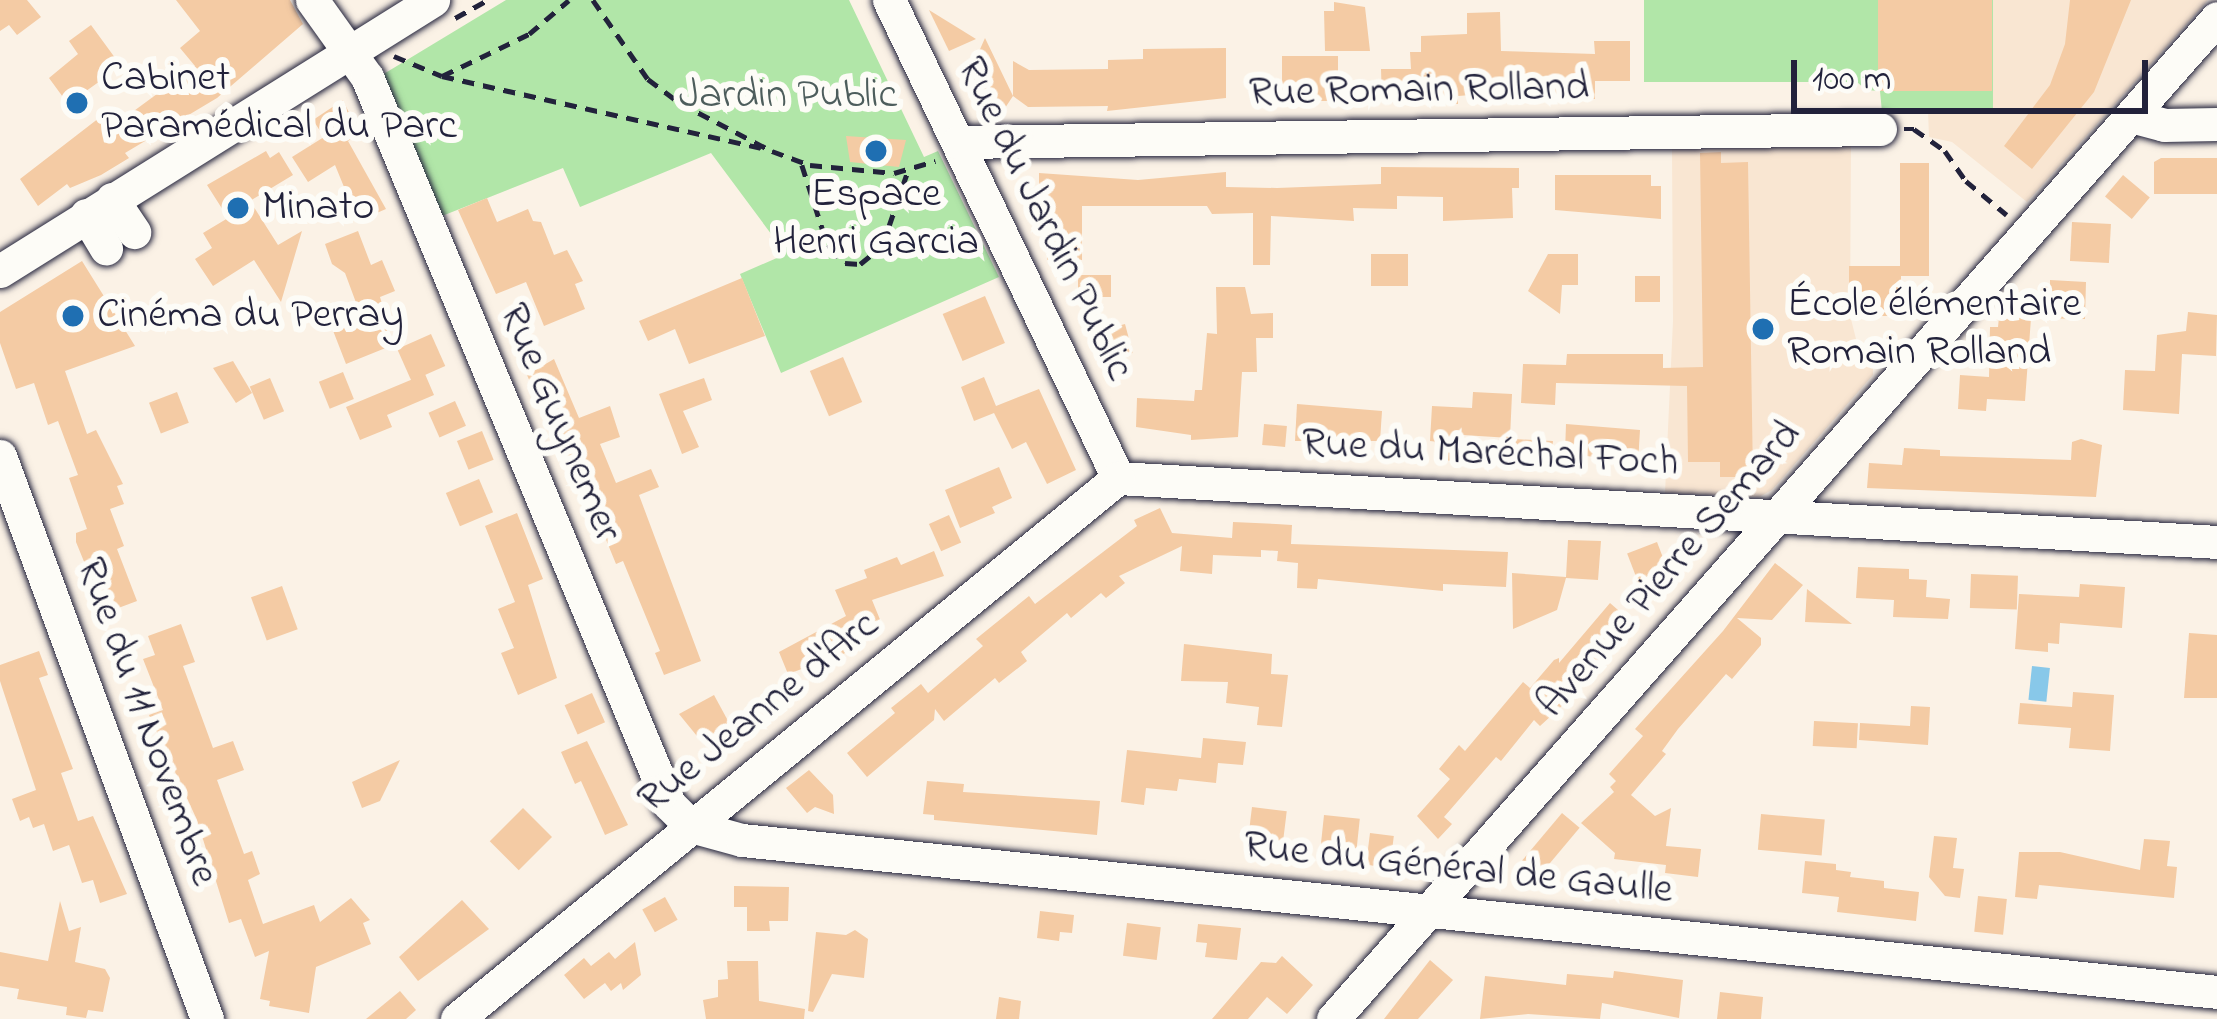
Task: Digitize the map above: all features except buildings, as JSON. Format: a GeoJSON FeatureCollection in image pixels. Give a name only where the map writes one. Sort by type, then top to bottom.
{"type":"FeatureCollection","features":[{"type":"Feature","properties":{"kind":"street","name":"Rue Guynemer"},"geometry":{"type":"LineString","coordinates":[[312,0],[367,77],[669,804],[691,826]]}},
{"type":"Feature","properties":{"kind":"street"},"geometry":{"type":"LineString","coordinates":[[0,272],[433,0]]}},
{"type":"Feature","properties":{"kind":"street","name":"Rue du Jardin Public"},"geometry":{"type":"LineString","coordinates":[[889,0],[1118,478]]}},
{"type":"Feature","properties":{"kind":"street","name":"Avenue Pierre Semard"},"geometry":{"type":"LineString","coordinates":[[1333,1019],[2217,18]]}},
{"type":"Feature","properties":{"kind":"street"},"geometry":{"type":"LineString","coordinates":[[2131,116],[2164,125],[2217,124]]}},
{"type":"Feature","properties":{"kind":"street","name":"Rue Romain Rolland"},"geometry":{"type":"LineString","coordinates":[[960,146],[1251,129],[1880,129]]}},
{"type":"Feature","properties":{"kind":"street"},"geometry":{"type":"LineString","coordinates":[[99,207],[120,240]]}},
{"type":"Feature","properties":{"kind":"street","name":"Rue du 11 Novembre"},"geometry":{"type":"LineString","coordinates":[[0,456],[207,1019]]}},
{"type":"Feature","properties":{"kind":"street","name":"Rue Jeanne d'Arc"},"geometry":{"type":"LineString","coordinates":[[457,1019],[1118,478]]}},
{"type":"Feature","properties":{"kind":"street","name":"Rue du Maréchal Foch"},"geometry":{"type":"LineString","coordinates":[[1118,478],[2217,542]]}},
{"type":"Feature","properties":{"kind":"street","name":"Rue du Général de Gaulle"},"geometry":{"type":"LineString","coordinates":[[691,826],[742,840],[2217,992]]}},
{"type":"Feature","properties":{"kind":"path"},"geometry":{"type":"LineString","coordinates":[[442,76],[529,34],[569,0]]}},
{"type":"Feature","properties":{"kind":"path"},"geometry":{"type":"LineString","coordinates":[[593,0],[648,79],[680,103],[772,151],[800,162],[908,170],[960,146]]}},
{"type":"Feature","properties":{"kind":"path"},"geometry":{"type":"LineString","coordinates":[[392,56],[442,76],[772,151]]}},
{"type":"Feature","properties":{"kind":"path"},"geometry":{"type":"LineString","coordinates":[[1880,129],[1914,129],[2028,232]]}},
{"type":"Feature","properties":{"kind":"path"},"geometry":{"type":"LineString","coordinates":[[800,162],[829,249],[845,263],[860,264],[882,247],[908,170]]}},
{"type":"Feature","properties":{"kind":"shaded area"},"geometry":{"type":"Polygon","coordinates":[[[1991,0],[2208,0],[2027,202],[1952,142],[1929,137],[1928,111],[1993,109],[1991,0]]]}},
{"type":"Feature","properties":{"kind":"shaded area","name":"École élémentaire Romain Rolland"},"geometry":{"type":"Polygon","coordinates":[[[1851,146],[1850,315],[1858,347],[1873,349],[1873,375],[1772,490],[1759,497],[1665,493],[1673,321],[1672,149],[1851,146]]]}},
{"type":"Feature","properties":{"kind":"green space","name":"Jardin Public"},"geometry":{"type":"Polygon","coordinates":[[[506,0],[849,0],[924,157],[938,151],[999,277],[781,373],[740,274],[786,254],[711,153],[580,207],[563,168],[442,216],[382,75],[506,0]]]}},
{"type":"Feature","properties":{"kind":"green space"},"geometry":{"type":"Polygon","coordinates":[[[1644,0],[1993,0],[1993,110],[1882,112],[1880,91],[1866,90],[1857,82],[1644,82],[1644,0]]]}},
{"type":"Feature","properties":{"kind":"water"},"geometry":{"type":"Polygon","coordinates":[[[2032,666],[2050,668],[2046,702],[2028,700],[2032,666]]]}},
{"type":"Feature","properties":{"kind":"place","name":"Cabinet Paramédical du Parc"},"geometry":{"type":"Point","coordinates":[77,103]}},
{"type":"Feature","properties":{"kind":"place","name":"Espace Henri Garcia"},"geometry":{"type":"Point","coordinates":[876,151]}},
{"type":"Feature","properties":{"kind":"place","name":"Minato"},"geometry":{"type":"Point","coordinates":[238,208]}},
{"type":"Feature","properties":{"kind":"place","name":"Cinéma du Perray"},"geometry":{"type":"Point","coordinates":[73,316]}},
{"type":"Feature","properties":{"kind":"place","name":"École élémentaire Romain Rolland"},"geometry":{"type":"Point","coordinates":[1763,329]}}]}
